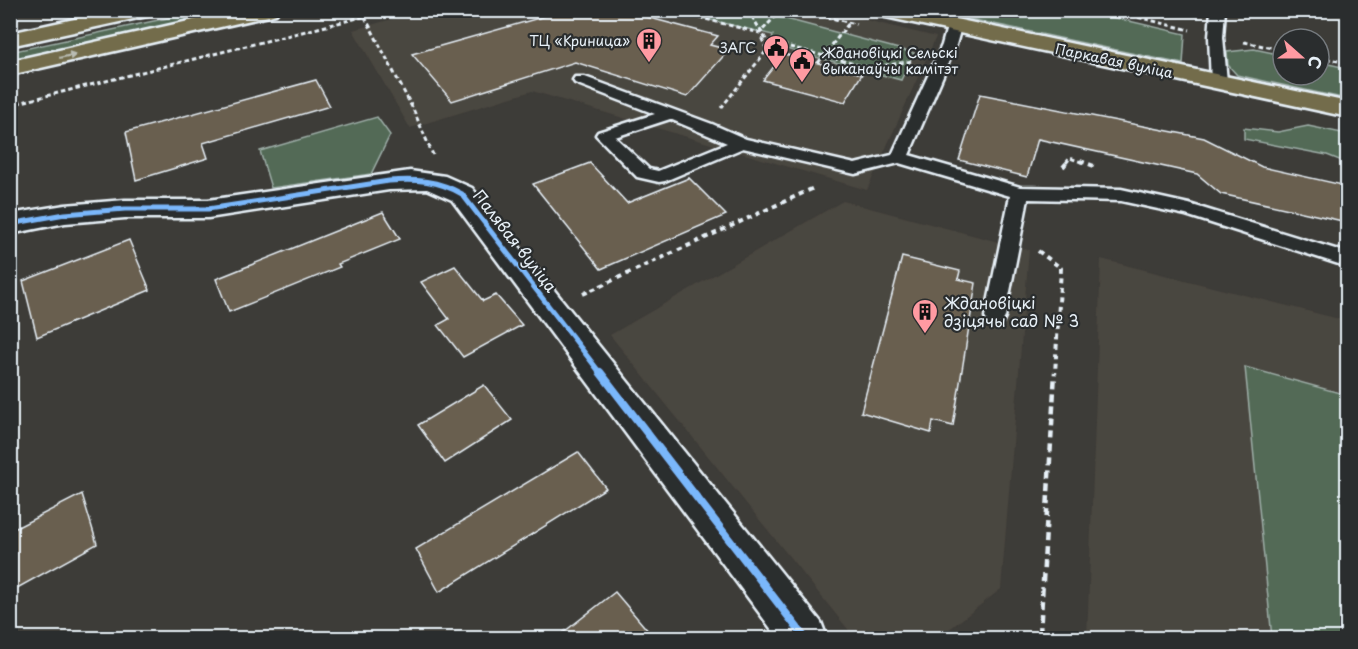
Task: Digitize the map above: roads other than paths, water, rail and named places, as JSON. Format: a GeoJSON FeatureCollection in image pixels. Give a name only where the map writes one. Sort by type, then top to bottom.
{"type":"FeatureCollection","features":[{"type":"Feature","properties":{"kind":"main road"},"geometry":{"type":"LineString","coordinates":[[10,40],[147,10]]}},
{"type":"Feature","properties":{"kind":"main road"},"geometry":{"type":"LineString","coordinates":[[10,68],[269,10]]}},
{"type":"Feature","properties":{"kind":"main road","name":"Паркавая вуліца"},"geometry":{"type":"LineString","coordinates":[[881,10],[1347,110]]}},
{"type":"Feature","properties":{"kind":"street","name":"Палявая вуліца"},"geometry":{"type":"LineString","coordinates":[[10,224],[65,214],[125,209],[208,209],[389,181],[417,179],[444,182],[462,194],[805,639]]}},
{"type":"Feature","properties":{"kind":"lane"},"geometry":{"type":"LineString","coordinates":[[1218,10],[1216,37],[1220,82]]}},
{"type":"Feature","properties":{"kind":"lane"},"geometry":{"type":"LineString","coordinates":[[899,158],[949,45],[954,27]]}},
{"type":"Feature","properties":{"kind":"lane"},"geometry":{"type":"LineString","coordinates":[[580,80],[706,127],[741,143],[855,169],[899,158],[1020,193],[1121,195],[1189,210],[1347,260]]}},
{"type":"Feature","properties":{"kind":"lane"},"geometry":{"type":"LineString","coordinates":[[670,114],[604,135],[643,173],[659,177],[741,143]]}},
{"type":"Feature","properties":{"kind":"lane"},"geometry":{"type":"LineString","coordinates":[[995,317],[1020,193]]}},
{"type":"Feature","properties":{"kind":"place","name":"ТЦ «Криница»"},"geometry":{"type":"Point","coordinates":[649,64]}},
{"type":"Feature","properties":{"kind":"place","name":"ЗАГС"},"geometry":{"type":"Point","coordinates":[776,71]}},
{"type":"Feature","properties":{"kind":"place","name":"Ждановіцкі Сельскі выканаўчы камітэт"},"geometry":{"type":"Point","coordinates":[802,84]}},
{"type":"Feature","properties":{"kind":"place","name":"Ждановіцкі дзіцячы сад № 3"},"geometry":{"type":"Point","coordinates":[925,335]}}]}
